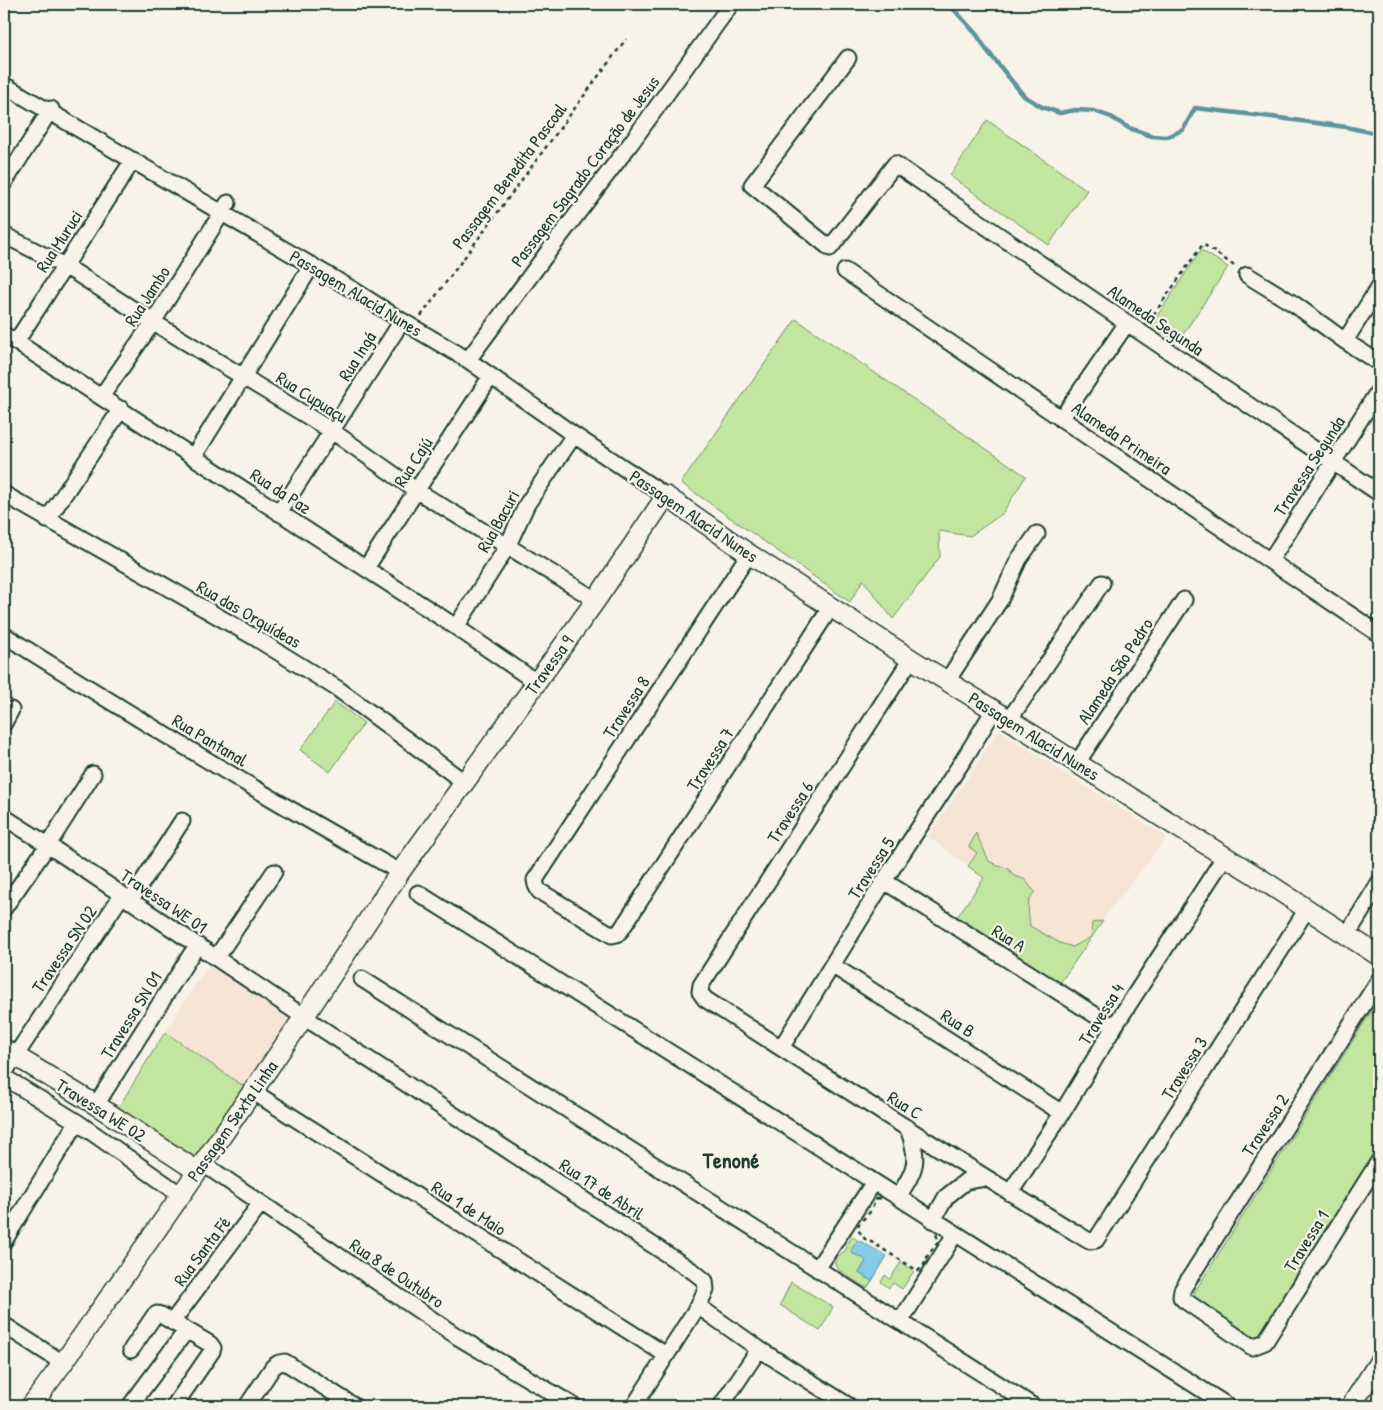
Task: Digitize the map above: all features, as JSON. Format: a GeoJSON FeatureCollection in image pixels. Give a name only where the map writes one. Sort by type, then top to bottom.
{"type":"FeatureCollection","features":[{"type":"Feature","properties":{"kind":"street","name":"Passagem Sagrado Coração de Jesus"},"geometry":{"type":"LineString","coordinates":[[468,360],[550,248],[631,143],[731,4]]}},
{"type":"Feature","properties":{"kind":"street","name":"Alameda Segunda"},"geometry":{"type":"LineString","coordinates":[[848,58],[752,185],[830,248],[895,164],[1379,493]]}},
{"type":"Feature","properties":{"kind":"street","name":"Passagem Alacid Nunes"},"geometry":{"type":"LineString","coordinates":[[4,85],[133,160],[224,208],[312,265],[468,360],[749,554],[1379,956]]}},
{"type":"Feature","properties":{"kind":"street"},"geometry":{"type":"LineString","coordinates":[[4,183],[50,111]]}},
{"type":"Feature","properties":{"kind":"street","name":"Rua Muruci"},"geometry":{"type":"LineString","coordinates":[[10,339],[65,266],[133,160]]}},
{"type":"Feature","properties":{"kind":"street","name":"Rua Jambo"},"geometry":{"type":"LineString","coordinates":[[101,397],[153,322],[224,208]]}},
{"type":"Feature","properties":{"kind":"street","name":"Rua Cupuaçu"},"geometry":{"type":"LineString","coordinates":[[4,235],[65,266],[332,431],[417,491],[596,600]]}},
{"type":"Feature","properties":{"kind":"street"},"geometry":{"type":"LineString","coordinates":[[194,456],[312,265]]}},
{"type":"Feature","properties":{"kind":"street","name":"Alameda Primeira"},"geometry":{"type":"LineString","coordinates":[[845,271],[1379,634]]}},
{"type":"Feature","properties":{"kind":"street"},"geometry":{"type":"LineString","coordinates":[[1247,275],[1294,304],[1379,363]]}},
{"type":"Feature","properties":{"kind":"street"},"geometry":{"type":"LineString","coordinates":[[1345,341],[1379,287]]}},
{"type":"Feature","properties":{"kind":"street"},"geometry":{"type":"LineString","coordinates":[[1061,418],[1127,323]]}},
{"type":"Feature","properties":{"kind":"street","name":"Rua Ingá"},"geometry":{"type":"LineString","coordinates":[[279,513],[332,431],[408,324]]}},
{"type":"Feature","properties":{"kind":"street","name":"Rua da Paz"},"geometry":{"type":"LineString","coordinates":[[10,339],[456,626],[536,682]]}},
{"type":"Feature","properties":{"kind":"street","name":"Rua Cajú"},"geometry":{"type":"LineString","coordinates":[[366,568],[491,376]]}},
{"type":"Feature","properties":{"kind":"street","name":"Travessa Segunda"},"geometry":{"type":"LineString","coordinates":[[1270,561],[1379,390]]}},
{"type":"Feature","properties":{"kind":"street"},"geometry":{"type":"LineString","coordinates":[[47,520],[121,409]]}},
{"type":"Feature","properties":{"kind":"street","name":"Rua Bacuri"},"geometry":{"type":"LineString","coordinates":[[456,626],[507,547],[527,504],[574,435]]}},
{"type":"Feature","properties":{"kind":"street","name":"Rua das Orquídeas"},"geometry":{"type":"LineString","coordinates":[[4,494],[254,637],[338,689],[464,782]]}},
{"type":"Feature","properties":{"kind":"street","name":"Travessa 9"},"geometry":{"type":"LineString","coordinates":[[429,832],[596,600],[666,496]]}},
{"type":"Feature","properties":{"kind":"street"},"geometry":{"type":"LineString","coordinates":[[947,681],[1000,600],[1019,560],[1037,534]]}},
{"type":"Feature","properties":{"kind":"street","name":"Travessa 8"},"geometry":{"type":"LineString","coordinates":[[621,930],[617,934],[612,935],[539,890],[535,880],[749,554]]}},
{"type":"Feature","properties":{"kind":"street","name":"Travessa 5"},"geometry":{"type":"LineString","coordinates":[[781,1048],[884,881],[964,759],[1002,715],[1102,584]]}},
{"type":"Feature","properties":{"kind":"street","name":"Alameda São Pedro"},"geometry":{"type":"LineString","coordinates":[[1077,763],[1184,600]]}},
{"type":"Feature","properties":{"kind":"street","name":"Travessa 7"},"geometry":{"type":"LineString","coordinates":[[621,930],[831,607]]}},
{"type":"Feature","properties":{"kind":"street","name":"Rua Pantanal"},"geometry":{"type":"LineString","coordinates":[[4,636],[276,802],[400,872]]}},
{"type":"Feature","properties":{"kind":"street","name":"Travessa 6"},"geometry":{"type":"LineString","coordinates":[[781,1048],[705,998],[700,992],[701,985],[911,659]]}},
{"type":"Feature","properties":{"kind":"street"},"geometry":{"type":"LineString","coordinates":[[4,908],[48,845],[93,774]]}},
{"type":"Feature","properties":{"kind":"street","name":"Travessa WE 01"},"geometry":{"type":"LineString","coordinates":[[4,817],[304,1017]]}},
{"type":"Feature","properties":{"kind":"street","name":"Travessa SN 02"},"geometry":{"type":"LineString","coordinates":[[4,1075],[9,1053],[182,821]]}},
{"type":"Feature","properties":{"kind":"street","name":"Passagem Sexta Linha"},"geometry":{"type":"LineString","coordinates":[[30,1406],[63,1363],[200,1167],[429,832]]}},
{"type":"Feature","properties":{"kind":"street","name":"Travessa 4"},"geometry":{"type":"LineString","coordinates":[[1010,1193],[1224,856]]}},
{"type":"Feature","properties":{"kind":"street"},"geometry":{"type":"LineString","coordinates":[[216,958],[274,872]]}},
{"type":"Feature","properties":{"kind":"street","name":"Rua A"},"geometry":{"type":"LineString","coordinates":[[884,881],[1114,1027]]}},
{"type":"Feature","properties":{"kind":"street"},"geometry":{"type":"LineString","coordinates":[[1347,935],[1379,883]]}},
{"type":"Feature","properties":{"kind":"street"},"geometry":{"type":"LineString","coordinates":[[418,894],[1228,1406]]}},
{"type":"Feature","properties":{"kind":"street","name":"Travessa 3"},"geometry":{"type":"LineString","coordinates":[[1089,1241],[1093,1242],[1096,1240],[1307,909]]}},
{"type":"Feature","properties":{"kind":"street","name":"Travessa SN 01"},"geometry":{"type":"LineString","coordinates":[[96,1106],[197,945]]}},
{"type":"Feature","properties":{"kind":"street","name":"Rua B"},"geometry":{"type":"LineString","coordinates":[[832,965],[1062,1113]]}},
{"type":"Feature","properties":{"kind":"street"},"geometry":{"type":"LineString","coordinates":[[362,979],[1033,1406]]}},
{"type":"Feature","properties":{"kind":"street","name":"Travessa 2"},"geometry":{"type":"LineString","coordinates":[[1265,1342],[1252,1347],[1184,1300],[1181,1297],[1182,1290],[1379,980]]}},
{"type":"Feature","properties":{"kind":"street","name":"Rua 17 de Abril"},"geometry":{"type":"LineString","coordinates":[[304,1017],[694,1272],[705,1281],[706,1290],[698,1306]]}},
{"type":"Feature","properties":{"kind":"street","name":"Rua C"},"geometry":{"type":"LineString","coordinates":[[781,1048],[1089,1241]]}},
{"type":"Feature","properties":{"kind":"street","name":"Travessa WE 02"},"geometry":{"type":"LineString","coordinates":[[9,1053],[200,1167]]}},
{"type":"Feature","properties":{"kind":"street","name":"Travessa WE 02"},"geometry":{"type":"LineString","coordinates":[[4,1075],[77,1122],[181,1194]]}},
{"type":"Feature","properties":{"kind":"street","name":"Rua 1 de Maio"},"geometry":{"type":"LineString","coordinates":[[252,1091],[666,1355]]}},
{"type":"Feature","properties":{"kind":"street"},"geometry":{"type":"LineString","coordinates":[[4,1241],[77,1122]]}},
{"type":"Feature","properties":{"kind":"street"},"geometry":{"type":"LineString","coordinates":[[898,1197],[912,1175],[915,1165],[914,1146],[908,1128]]}},
{"type":"Feature","properties":{"kind":"street","name":"Travessa 1"},"geometry":{"type":"LineString","coordinates":[[1265,1342],[1379,1161]]}},
{"type":"Feature","properties":{"kind":"street","name":"Rua 8 de Outubro"},"geometry":{"type":"LineString","coordinates":[[200,1167],[261,1203],[458,1337],[574,1406]]}},
{"type":"Feature","properties":{"kind":"street"},"geometry":{"type":"LineString","coordinates":[[933,1220],[946,1197],[966,1180],[986,1178]]}},
{"type":"Feature","properties":{"kind":"street"},"geometry":{"type":"LineString","coordinates":[[817,1269],[874,1182]]}},
{"type":"Feature","properties":{"kind":"street","name":"Rua Santa Fé"},"geometry":{"type":"LineString","coordinates":[[172,1322],[261,1203]]}},
{"type":"Feature","properties":{"kind":"street"},"geometry":{"type":"LineString","coordinates":[[900,1322],[955,1234]]}},
{"type":"Feature","properties":{"kind":"street"},"geometry":{"type":"LineString","coordinates":[[639,1405],[666,1355],[698,1306],[826,1400],[848,1406]]}},
{"type":"Feature","properties":{"kind":"street"},"geometry":{"type":"LineString","coordinates":[[131,1350],[154,1316],[158,1314],[210,1344],[213,1348],[212,1352],[174,1406]]}},
{"type":"Feature","properties":{"kind":"street"},"geometry":{"type":"LineString","coordinates":[[4,1325],[63,1363]]}},
{"type":"Feature","properties":{"kind":"street"},"geometry":{"type":"LineString","coordinates":[[130,1406],[186,1331]]}},
{"type":"Feature","properties":{"kind":"street"},"geometry":{"type":"LineString","coordinates":[[721,1406],[759,1349]]}},
{"type":"Feature","properties":{"kind":"street"},"geometry":{"type":"LineString","coordinates":[[247,1406],[273,1367],[285,1362],[354,1406]]}},
{"type":"Feature","properties":{"kind":"street"},"geometry":{"type":"LineString","coordinates":[[1351,1406],[1379,1362]]}},
{"type":"Feature","properties":{"kind":"path","name":"Passagem Benedita Pascoal"},"geometry":{"type":"LineString","coordinates":[[408,324],[445,283],[626,39]]}},
{"type":"Feature","properties":{"kind":"path"},"geometry":{"type":"LineString","coordinates":[[1142,333],[1203,244],[1247,275]]}},
{"type":"Feature","properties":{"kind":"path"},"geometry":{"type":"LineString","coordinates":[[852,1236],[878,1198],[888,1199],[928,1222],[935,1230],[938,1240],[928,1253],[924,1265],[913,1278]]}},
{"type":"Feature","properties":{"kind":"path"},"geometry":{"type":"LineString","coordinates":[[858,1228],[860,1234],[865,1239],[918,1271]]}},
{"type":"Feature","properties":{"kind":"shaded area"},"geometry":{"type":"Polygon","coordinates":[[[999,730],[1167,837],[1103,919],[1060,983],[957,917],[984,877],[928,837],[999,730]]]}},
{"type":"Feature","properties":{"kind":"shaded area"},"geometry":{"type":"Polygon","coordinates":[[[208,965],[298,1021],[249,1090],[165,1032],[208,965]]]}},
{"type":"Feature","properties":{"kind":"green space"},"geometry":{"type":"Polygon","coordinates":[[[987,120],[1087,190],[1049,245],[950,176],[987,120]]]}},
{"type":"Feature","properties":{"kind":"green space"},"geometry":{"type":"Polygon","coordinates":[[[1201,250],[1228,267],[1178,342],[1151,325],[1201,250]]]}},
{"type":"Feature","properties":{"kind":"green space"},"geometry":{"type":"Polygon","coordinates":[[[796,319],[1026,476],[1002,514],[970,536],[939,531],[940,557],[893,619],[863,580],[850,602],[681,483],[796,319]]]}},
{"type":"Feature","properties":{"kind":"green space"},"geometry":{"type":"Polygon","coordinates":[[[335,702],[364,723],[330,772],[300,750],[335,702]]]}},
{"type":"Feature","properties":{"kind":"green space"},"geometry":{"type":"Polygon","coordinates":[[[976,833],[989,861],[998,866],[1008,868],[1014,876],[1024,879],[1035,892],[1029,904],[1030,926],[1060,943],[1073,947],[1091,937],[1092,923],[1103,921],[1060,983],[957,917],[984,878],[968,866],[977,853],[969,847],[976,833]]]}},
{"type":"Feature","properties":{"kind":"green space"},"geometry":{"type":"Polygon","coordinates":[[[1379,999],[1379,1153],[1255,1343],[1189,1301],[1379,999]]]}},
{"type":"Feature","properties":{"kind":"green space"},"geometry":{"type":"Polygon","coordinates":[[[165,1032],[249,1090],[202,1162],[118,1108],[165,1032]]]}},
{"type":"Feature","properties":{"kind":"green space"},"geometry":{"type":"Polygon","coordinates":[[[852,1236],[858,1241],[852,1253],[866,1261],[859,1273],[872,1281],[867,1288],[845,1274],[835,1264],[836,1257],[846,1250],[852,1236]]]}},
{"type":"Feature","properties":{"kind":"green space"},"geometry":{"type":"Polygon","coordinates":[[[901,1262],[914,1271],[902,1289],[893,1283],[889,1288],[881,1282],[885,1275],[890,1279],[901,1262]]]}},
{"type":"Feature","properties":{"kind":"green space"},"geometry":{"type":"Polygon","coordinates":[[[791,1282],[833,1307],[820,1331],[780,1305],[791,1282]]]}},
{"type":"Feature","properties":{"kind":"water"},"geometry":{"type":"Polygon","coordinates":[[[858,1240],[887,1256],[872,1281],[859,1273],[866,1261],[852,1253],[851,1250],[858,1240]]]}},
{"type":"Feature","properties":{"kind":"waterway"},"geometry":{"type":"LineString","coordinates":[[949,4],[977,35],[1024,96],[1042,107],[1060,113],[1075,110],[1094,111],[1111,117],[1129,128],[1152,136],[1166,137],[1183,130],[1195,108],[1346,127],[1379,134]]}},
{"type":"Feature","properties":{"kind":"district","name":"Tenoné"},"geometry":{"type":"Point","coordinates":[731,1160]}}]}
